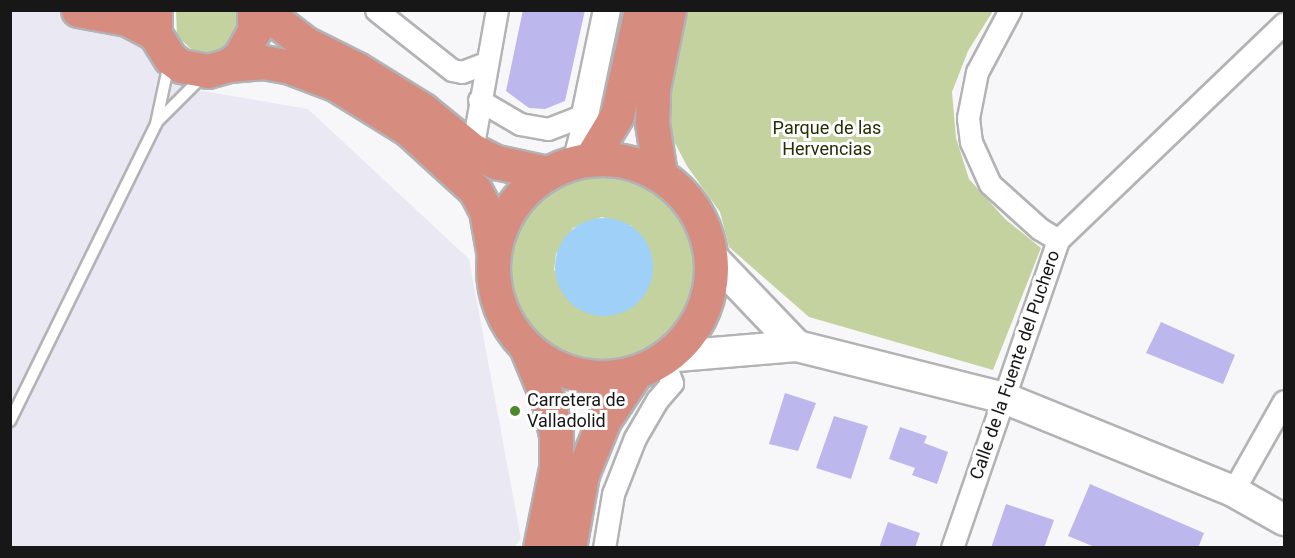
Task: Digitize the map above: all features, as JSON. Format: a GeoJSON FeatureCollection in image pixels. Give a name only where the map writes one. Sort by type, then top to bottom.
{"type":"FeatureCollection","features":[{"type":"Feature","properties":{"kind":"highway"},"geometry":{"type":"LineString","coordinates":[[78,10],[127,19],[160,34],[181,66],[218,68],[263,62],[290,67],[335,84],[408,129],[475,190],[486,211],[494,252],[497,297],[505,320],[526,347],[548,399],[556,435],[555,468],[540,548]]}},
{"type":"Feature","properties":{"kind":"highway"},"geometry":{"type":"LineString","coordinates":[[218,68],[249,45],[254,10]]}},
{"type":"Feature","properties":{"kind":"highway"},"geometry":{"type":"LineString","coordinates":[[262,10],[304,43],[357,69],[423,110],[472,150],[496,162],[570,164],[627,160],[660,174],[686,196],[703,224],[711,256],[708,295],[693,330],[655,363],[604,420],[582,474],[569,548]]}},
{"type":"Feature","properties":{"kind":"highway"},"geometry":{"type":"LineString","coordinates":[[494,252],[503,220],[521,193],[570,164],[617,115],[641,10]]}},
{"type":"Feature","properties":{"kind":"highway"},"geometry":{"type":"LineString","coordinates":[[660,174],[652,123],[653,88],[669,10]]}},
{"type":"Feature","properties":{"kind":"highway"},"geometry":{"type":"LineString","coordinates":[[526,347],[568,371],[597,378],[655,363]]}},
{"type":"Feature","properties":{"kind":"main road"},"geometry":{"type":"LineString","coordinates":[[711,256],[797,346]]}},
{"type":"Feature","properties":{"kind":"main road"},"geometry":{"type":"LineString","coordinates":[[655,363],[797,346],[1004,398],[1233,491],[1284,520]]}},
{"type":"Feature","properties":{"kind":"street"},"geometry":{"type":"LineString","coordinates":[[376,10],[452,70],[462,72],[485,63]]}},
{"type":"Feature","properties":{"kind":"street"},"geometry":{"type":"LineString","coordinates":[[472,150],[485,63],[497,10]]}},
{"type":"Feature","properties":{"kind":"street"},"geometry":{"type":"LineString","coordinates":[[570,164],[585,115],[607,10]]}},
{"type":"Feature","properties":{"kind":"street"},"geometry":{"type":"LineString","coordinates":[[1010,10],[977,72],[968,118],[971,142],[990,184],[1058,240]]}},
{"type":"Feature","properties":{"kind":"street","name":"Calle de la Fuente del Puchero"},"geometry":{"type":"LineString","coordinates":[[952,548],[1058,240],[1284,23]]}},
{"type":"Feature","properties":{"kind":"street"},"geometry":{"type":"LineString","coordinates":[[479,100],[520,124],[548,129],[585,115]]}},
{"type":"Feature","properties":{"kind":"street"},"geometry":{"type":"LineString","coordinates":[[604,548],[613,495],[635,438],[657,400],[672,383],[655,363]]}},
{"type":"Feature","properties":{"kind":"street"},"geometry":{"type":"LineString","coordinates":[[1233,491],[1284,401]]}},
{"type":"Feature","properties":{"kind":"lane"},"geometry":{"type":"LineString","coordinates":[[156,124],[160,34]]}},
{"type":"Feature","properties":{"kind":"lane"},"geometry":{"type":"LineString","coordinates":[[10,421],[156,124],[218,68]]}},
{"type":"Feature","properties":{"kind":"shaded area"},"geometry":{"type":"Polygon","coordinates":[[[10,11],[159,11],[154,50],[197,90],[308,109],[469,259],[521,539],[514,547],[11,547],[10,11]]]}},
{"type":"Feature","properties":{"kind":"green space"},"geometry":{"type":"Polygon","coordinates":[[[236,10],[236,34],[222,50],[212,53],[192,50],[177,36],[176,11],[236,10]]]}},
{"type":"Feature","properties":{"kind":"green space","name":"Parque de las Hervencias"},"geometry":{"type":"Polygon","coordinates":[[[684,11],[993,11],[968,51],[952,92],[956,138],[969,179],[1005,219],[1041,248],[993,370],[809,317],[729,247],[720,212],[687,166],[668,130],[669,84],[684,11]]]}},
{"type":"Feature","properties":{"kind":"green space"},"geometry":{"type":"Polygon","coordinates":[[[593,175],[622,176],[649,186],[672,204],[688,229],[696,257],[693,289],[681,319],[659,342],[630,356],[599,360],[567,353],[540,336],[520,311],[511,281],[511,249],[522,221],[540,198],[565,182],[593,175]],[[602,217],[573,228],[556,254],[554,271],[632,226],[602,217]]]}},
{"type":"Feature","properties":{"kind":"water"},"geometry":{"type":"Polygon","coordinates":[[[604,218],[623,222],[639,232],[649,248],[653,267],[649,286],[639,302],[623,312],[604,316],[585,312],[569,302],[559,286],[555,267],[559,248],[569,232],[585,222],[604,218]]]}},
{"type":"Feature","properties":{"kind":"building"},"geometry":{"type":"Polygon","coordinates":[[[523,10],[585,10],[565,101],[545,109],[529,108],[506,91],[523,10]]]}},
{"type":"Feature","properties":{"kind":"building"},"geometry":{"type":"Polygon","coordinates":[[[1161,322],[1235,355],[1223,384],[1146,353],[1161,322]]]}},
{"type":"Feature","properties":{"kind":"building"},"geometry":{"type":"Polygon","coordinates":[[[785,393],[816,403],[798,451],[769,444],[785,393]]]}},
{"type":"Feature","properties":{"kind":"building"},"geometry":{"type":"Polygon","coordinates":[[[834,416],[868,426],[851,479],[816,468],[834,416]]]}},
{"type":"Feature","properties":{"kind":"building"},"geometry":{"type":"Polygon","coordinates":[[[900,427],[927,436],[924,443],[948,452],[937,484],[912,475],[915,468],[889,459],[900,427]]]}},
{"type":"Feature","properties":{"kind":"building"},"geometry":{"type":"Polygon","coordinates":[[[1090,484],[1204,533],[1198,548],[1097,548],[1068,536],[1090,484]]]}},
{"type":"Feature","properties":{"kind":"building"},"geometry":{"type":"Polygon","coordinates":[[[1006,504],[1054,520],[1044,548],[991,548],[1006,504]]]}},
{"type":"Feature","properties":{"kind":"building"},"geometry":{"type":"Polygon","coordinates":[[[888,522],[920,533],[915,548],[879,548],[888,522]]]}},
{"type":"Feature","properties":{"kind":"place","name":"Carretera de Valladolid"},"geometry":{"type":"Point","coordinates":[515,411]}}]}
